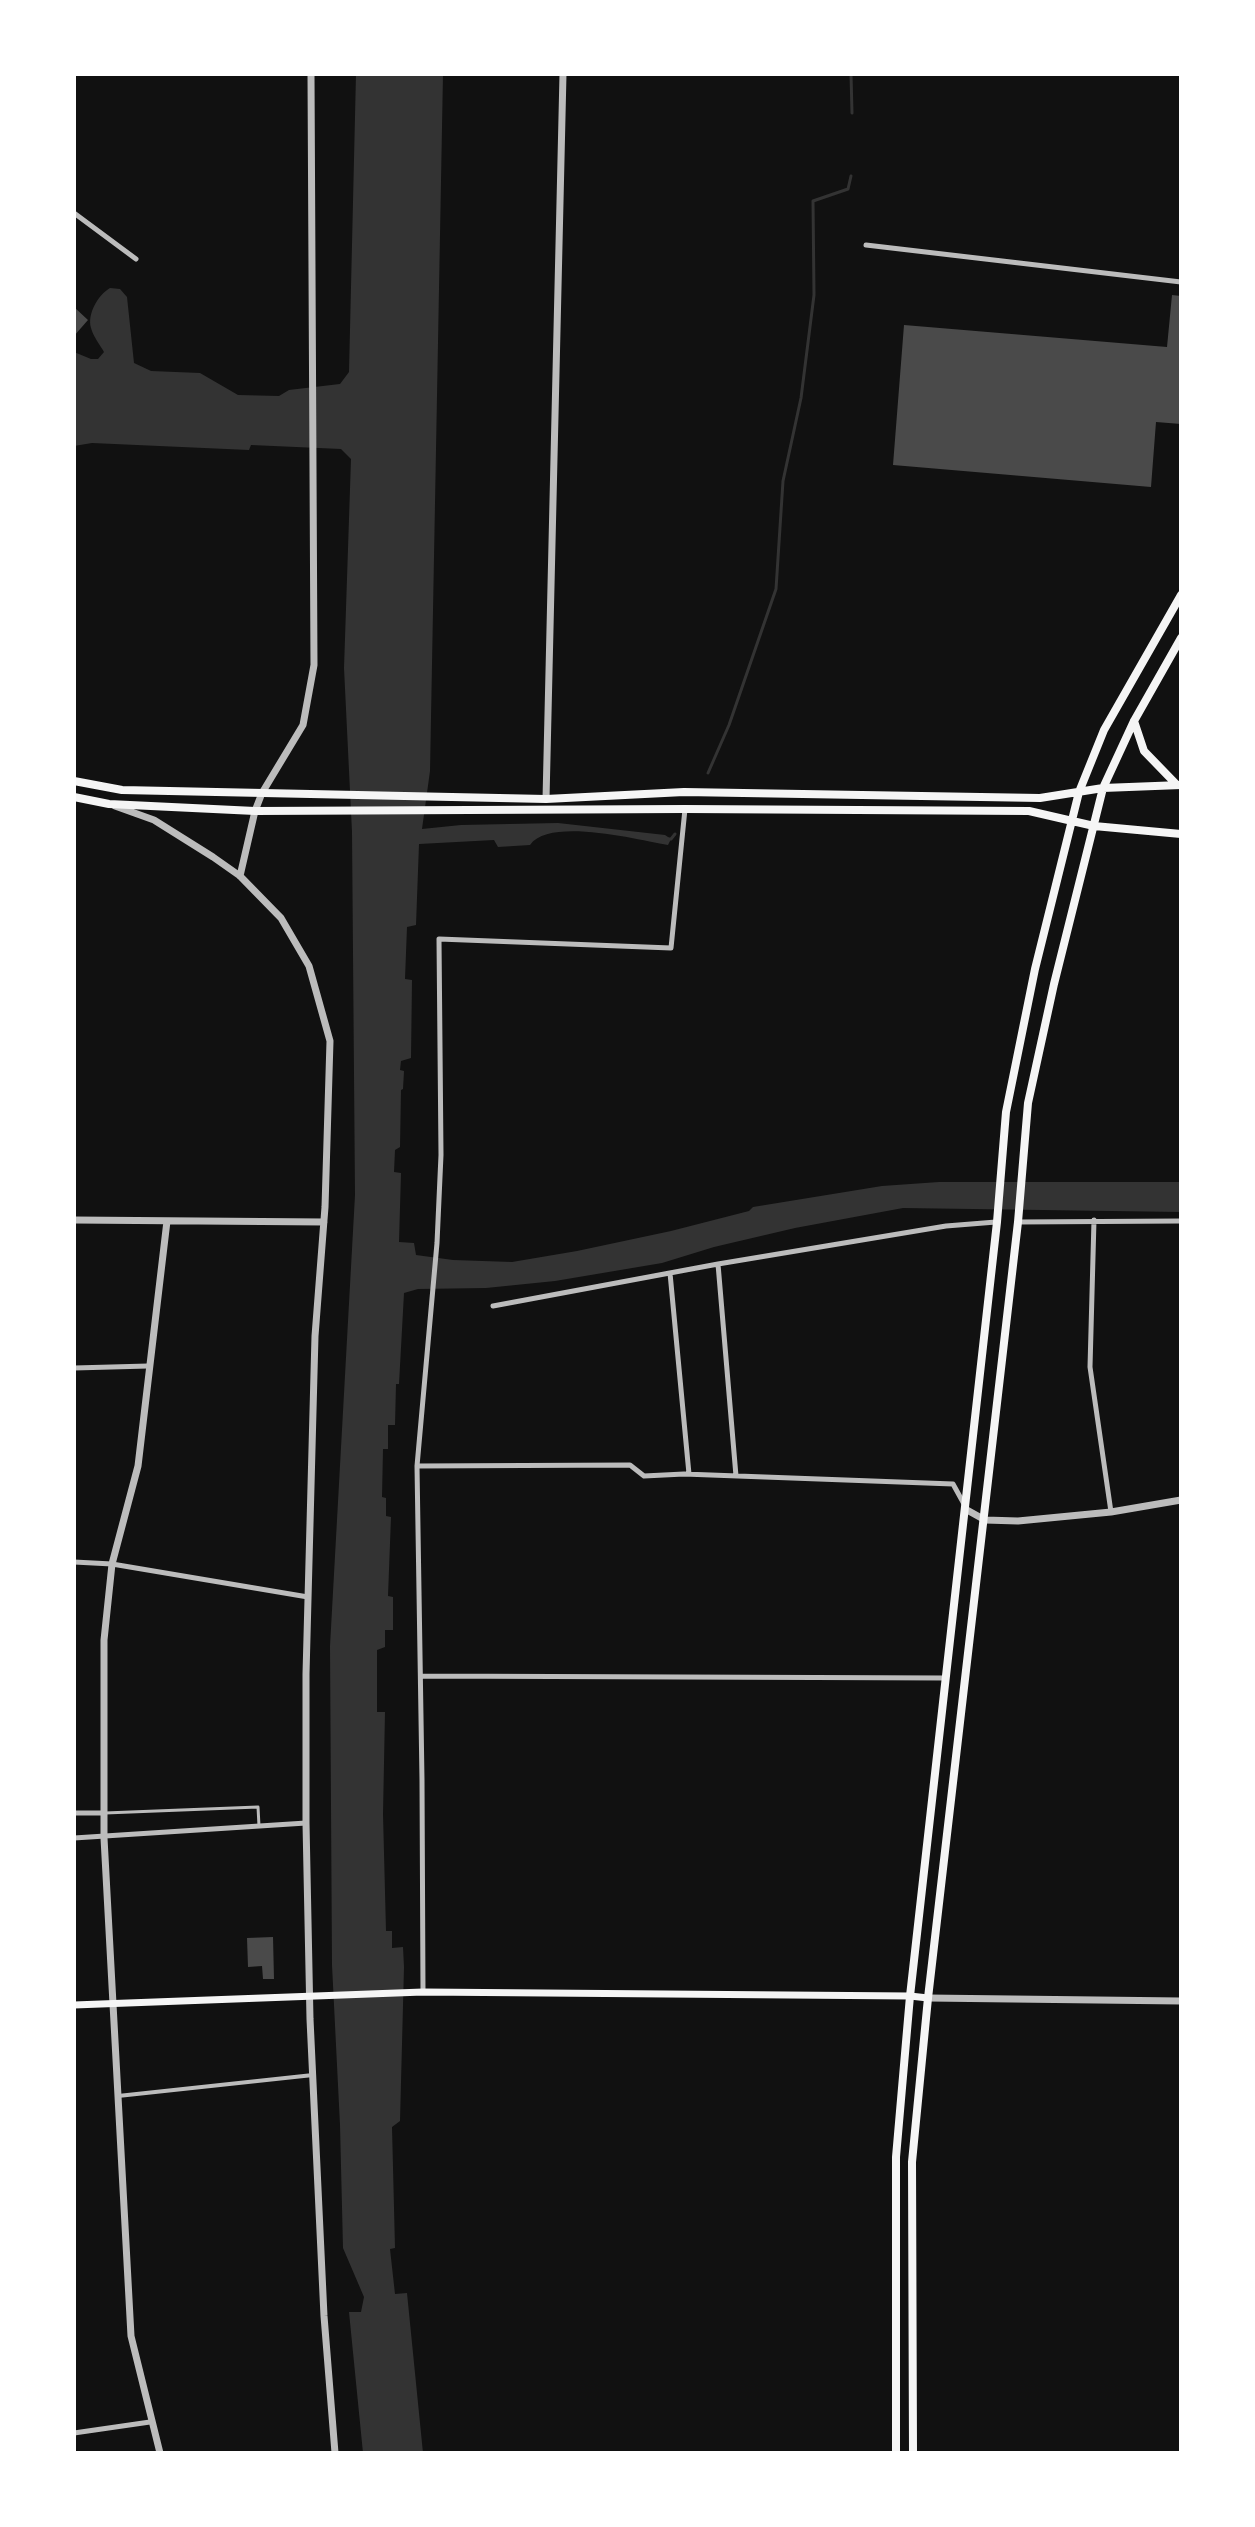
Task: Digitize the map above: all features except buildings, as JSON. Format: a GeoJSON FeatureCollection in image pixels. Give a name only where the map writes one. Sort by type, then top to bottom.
{"type":"FeatureCollection","features":[{"type":"Feature","properties":{"kind":"main road"},"geometry":{"type":"LineString","coordinates":[[896,2453],[896,2157],[910,1996],[967,1510],[1006,1112],[1035,969],[1079,792],[1104,730],[1181,595]]}},
{"type":"Feature","properties":{"kind":"main road"},"geometry":{"type":"LineString","coordinates":[[913,2453],[912,2162],[928,1998],[985,1520],[1028,1103],[1103,788],[1134,721],[1181,638]]}},
{"type":"Feature","properties":{"kind":"main road"},"geometry":{"type":"LineString","coordinates":[[1134,721],[1144,751],[1178,784]]}},
{"type":"Feature","properties":{"kind":"main road"},"geometry":{"type":"LineString","coordinates":[[74,781],[122,790],[546,799],[684,792],[1040,798],[1103,788],[1178,784]]}},
{"type":"Feature","properties":{"kind":"main road"},"geometry":{"type":"LineString","coordinates":[[74,797],[109,804],[255,811],[1029,811],[1094,826],[1181,834]]}},
{"type":"Feature","properties":{"kind":"main road"},"geometry":{"type":"LineString","coordinates":[[74,2005],[423,1992],[928,1998]]}},
{"type":"Feature","properties":{"kind":"street"},"geometry":{"type":"LineString","coordinates":[[240,876],[262,793],[303,725],[314,665],[311,74]]}},
{"type":"Feature","properties":{"kind":"street"},"geometry":{"type":"LineString","coordinates":[[546,799],[563,74]]}},
{"type":"Feature","properties":{"kind":"street"},"geometry":{"type":"LineString","coordinates":[[74,213],[136,259]]}},
{"type":"Feature","properties":{"kind":"street"},"geometry":{"type":"LineString","coordinates":[[866,245],[1181,282]]}},
{"type":"Feature","properties":{"kind":"street"},"geometry":{"type":"LineString","coordinates":[[109,804],[154,820],[240,876],[281,918],[309,966],[330,1041],[324,1222],[315,1336],[306,1823],[309,1995],[324,2316],[335,2453]]}},
{"type":"Feature","properties":{"kind":"street"},"geometry":{"type":"LineString","coordinates":[[423,1992],[417,1466],[437,1243],[441,1155],[439,939],[671,948],[685,809]]}},
{"type":"Feature","properties":{"kind":"street"},"geometry":{"type":"LineString","coordinates":[[1018,1218],[1181,1221]]}},
{"type":"Feature","properties":{"kind":"street"},"geometry":{"type":"LineString","coordinates":[[74,1220],[324,1222]]}},
{"type":"Feature","properties":{"kind":"street"},"geometry":{"type":"LineString","coordinates":[[1094,1220],[1090,1367],[1111,1512]]}},
{"type":"Feature","properties":{"kind":"street"},"geometry":{"type":"LineString","coordinates":[[160,2453],[131,2336],[104,1838],[104,1640],[112,1564],[138,1466],[167,1221]]}},
{"type":"Feature","properties":{"kind":"street"},"geometry":{"type":"LineString","coordinates":[[493,1306],[946,1226],[997,1222]]}},
{"type":"Feature","properties":{"kind":"street"},"geometry":{"type":"LineString","coordinates":[[718,1264],[736,1476]]}},
{"type":"Feature","properties":{"kind":"street"},"geometry":{"type":"LineString","coordinates":[[670,1273],[689,1474]]}},
{"type":"Feature","properties":{"kind":"street"},"geometry":{"type":"LineString","coordinates":[[74,1368],[148,1366]]}},
{"type":"Feature","properties":{"kind":"street"},"geometry":{"type":"LineString","coordinates":[[417,1466],[630,1465],[644,1476],[689,1474],[953,1484],[967,1510],[985,1520],[1018,1521],[1111,1512],[1181,1500]]}},
{"type":"Feature","properties":{"kind":"street"},"geometry":{"type":"LineString","coordinates":[[74,1562],[112,1564],[308,1597]]}},
{"type":"Feature","properties":{"kind":"street"},"geometry":{"type":"LineString","coordinates":[[421,1676],[946,1678]]}},
{"type":"Feature","properties":{"kind":"street"},"geometry":{"type":"LineString","coordinates":[[74,1813],[104,1813]]}},
{"type":"Feature","properties":{"kind":"street"},"geometry":{"type":"LineString","coordinates":[[74,1838],[306,1823]]}},
{"type":"Feature","properties":{"kind":"street"},"geometry":{"type":"LineString","coordinates":[[928,1998],[1181,2001]]}},
{"type":"Feature","properties":{"kind":"street"},"geometry":{"type":"LineString","coordinates":[[118,2096],[313,2075]]}},
{"type":"Feature","properties":{"kind":"street"},"geometry":{"type":"LineString","coordinates":[[74,2433],[150,2422]]}},
{"type":"Feature","properties":{"kind":"lane"},"geometry":{"type":"LineString","coordinates":[[104,1813],[258,1807],[259,1826]]}},
{"type":"Feature","properties":{"kind":"shaded area"},"geometry":{"type":"Polygon","coordinates":[[[356,74],[443,74],[430,771],[422,829],[558,823],[665,835],[671,839],[668,845],[574,831],[540,837],[530,845],[498,847],[494,840],[419,844],[416,925],[407,927],[405,979],[412,980],[411,1058],[401,1061],[400,1070],[404,1071],[400,1147],[395,1150],[394,1172],[401,1173],[399,1242],[414,1243],[416,1255],[512,1262],[671,1231],[749,1211],[753,1207],[882,1186],[939,1182],[1181,1182],[1181,1212],[903,1208],[795,1228],[662,1263],[555,1281],[486,1288],[418,1289],[404,1293],[395,1425],[388,1425],[388,1449],[383,1449],[382,1497],[386,1498],[386,1516],[391,1517],[388,1596],[393,1597],[393,1630],[385,1630],[385,1647],[377,1650],[377,1712],[385,1712],[383,1814],[386,1931],[392,1931],[392,1948],[403,1947],[404,1967],[400,2121],[392,2127],[395,2248],[390,2249],[395,2294],[407,2293],[423,2453],[363,2453],[349,2312],[361,2312],[364,2297],[343,2248],[332,1965],[330,1646],[355,1195],[352,832],[344,668],[351,459],[341,449],[251,445],[249,450],[92,443],[74,446],[74,352],[98,359],[104,352],[90,323],[98,300],[110,288],[120,289],[127,297],[134,363],[151,371],[200,373],[238,395],[279,396],[289,390],[340,384],[349,372],[356,74]]]}},
{"type":"Feature","properties":{"kind":"waterway"},"geometry":{"type":"LineString","coordinates":[[851,74],[852,113]]}},
{"type":"Feature","properties":{"kind":"waterway"},"geometry":{"type":"LineString","coordinates":[[708,773],[729,725],[776,589],[783,481],[801,398],[814,295],[813,201],[848,189],[851,176]]}},
{"type":"Feature","properties":{"kind":"waterway"},"geometry":{"type":"LineString","coordinates":[[668,839],[675,834]]}}]}
